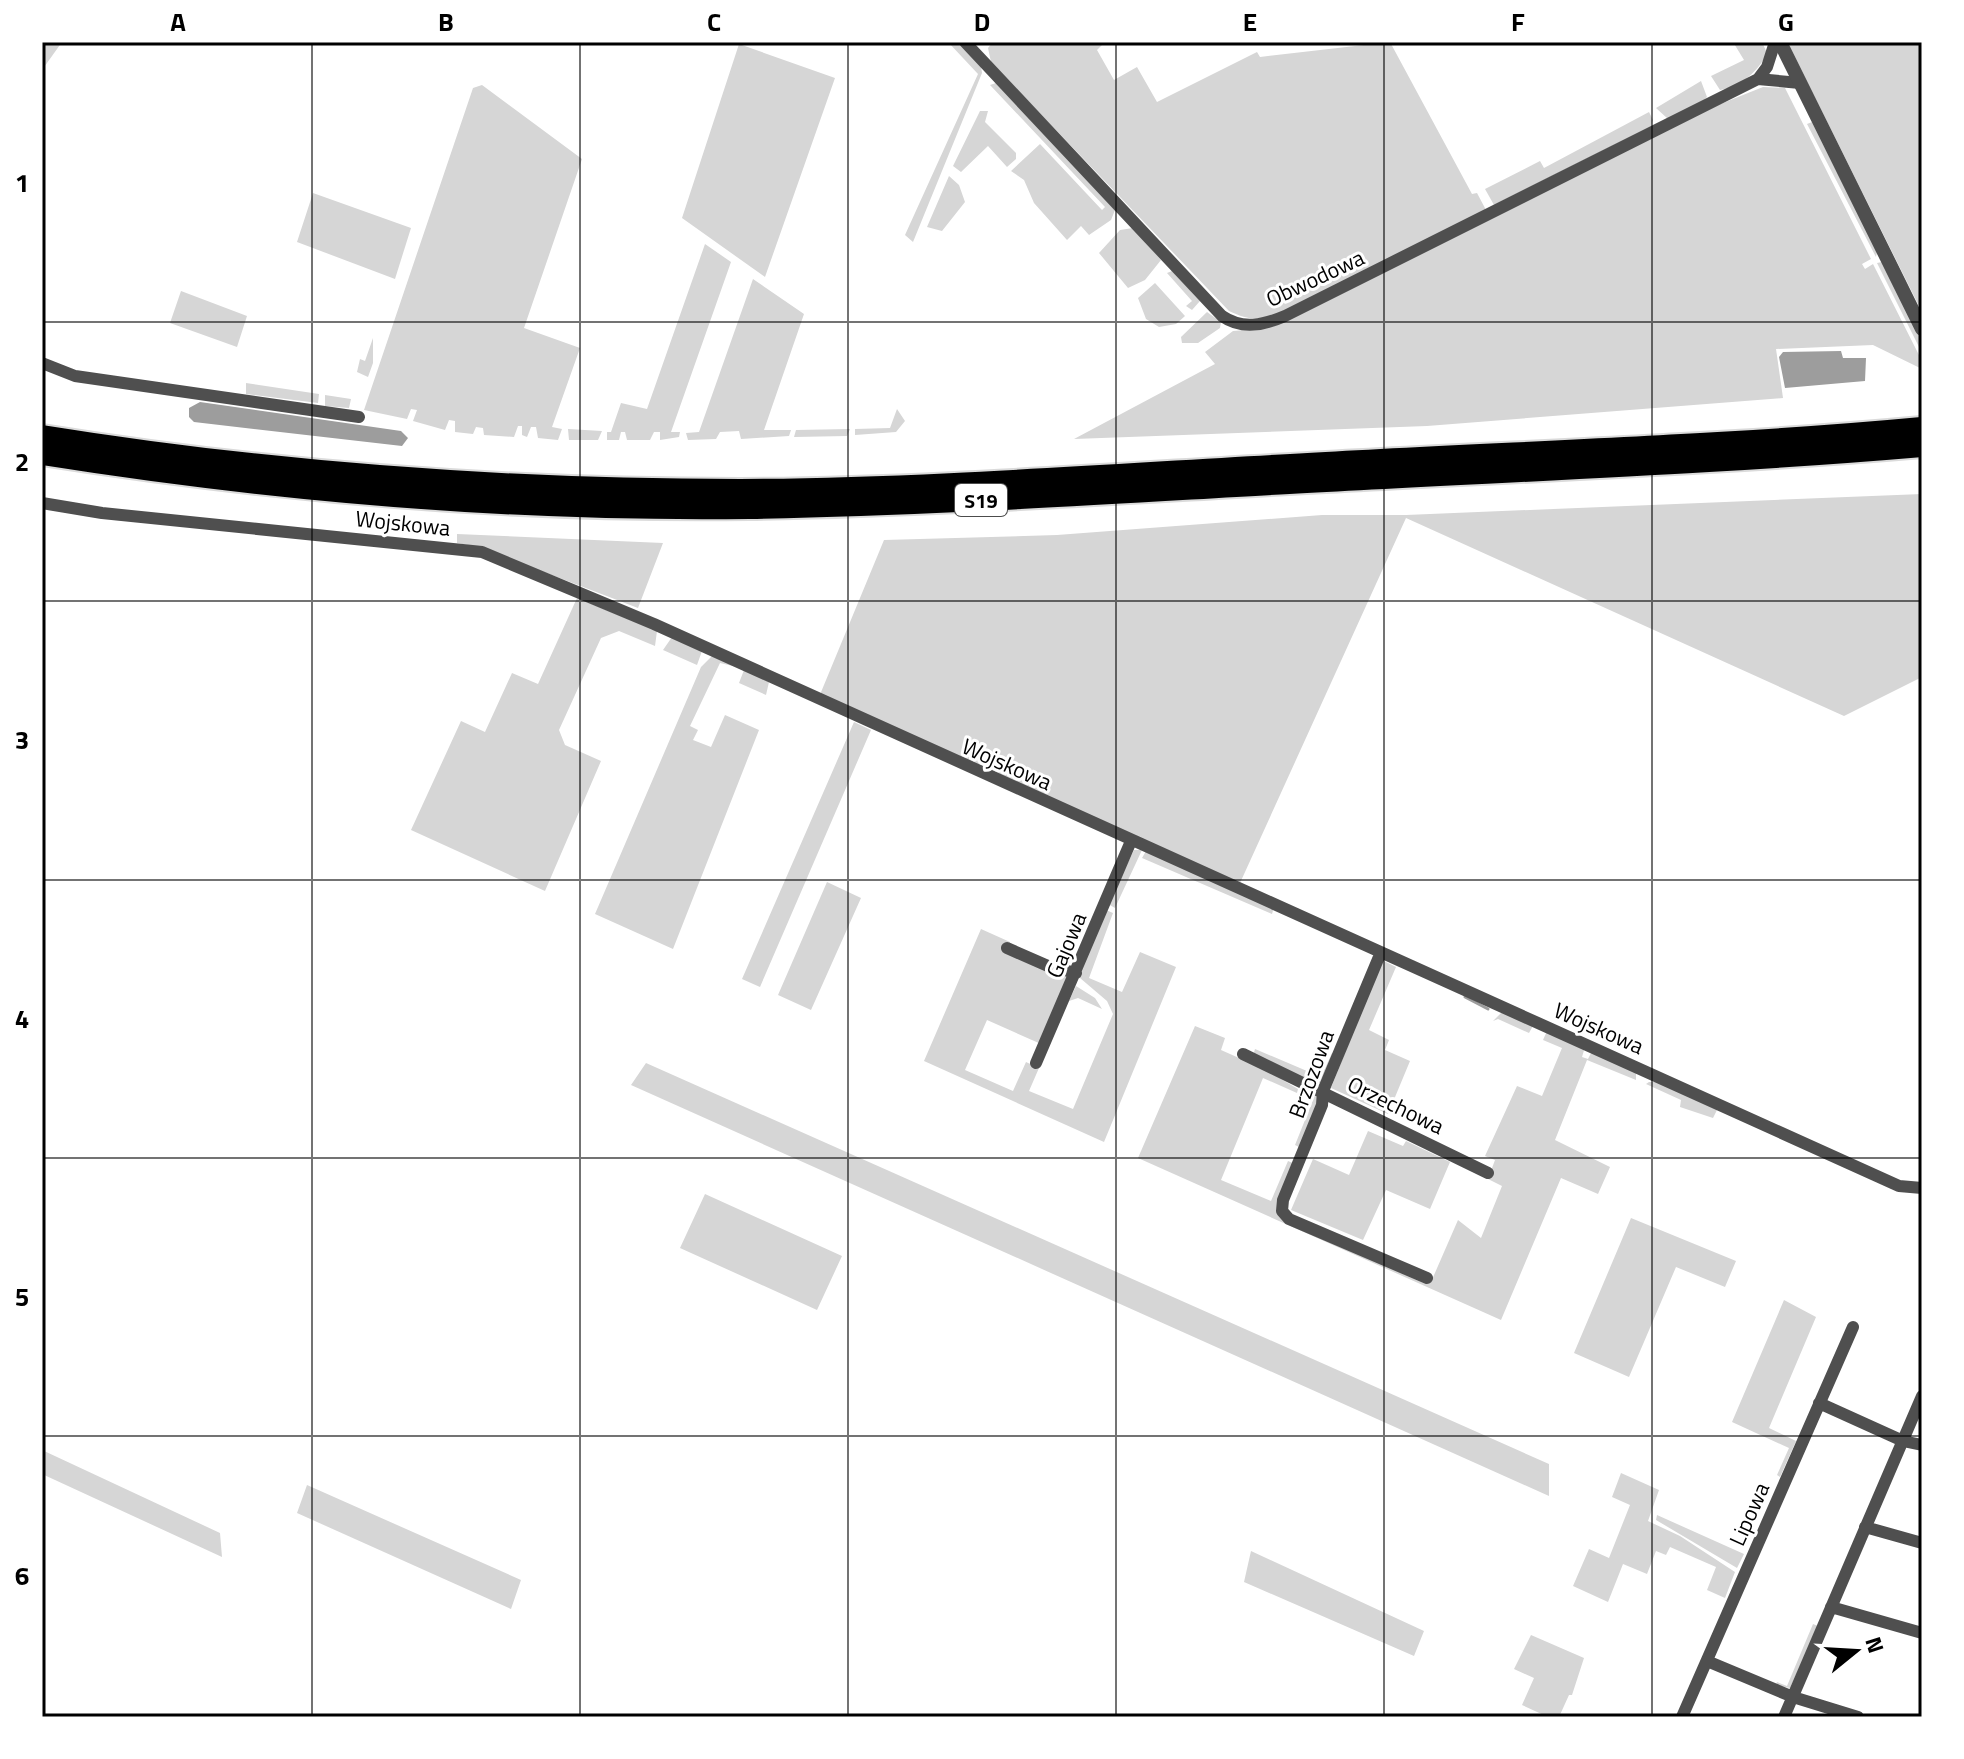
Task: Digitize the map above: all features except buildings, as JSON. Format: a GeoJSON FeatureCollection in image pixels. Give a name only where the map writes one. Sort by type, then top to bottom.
{"type":"FeatureCollection","features":[{"type":"Feature","properties":{"kind":"highway","name":"S19"},"geometry":{"type":"LineString","coordinates":[[42,436],[233,461],[395,477],[541,486],[741,490],[924,485],[1922,428]]}},
{"type":"Feature","properties":{"kind":"highway","name":"S19"},"geometry":{"type":"LineString","coordinates":[[42,454],[239,481],[433,498],[585,506],[748,508],[926,503],[1922,446]]}},
{"type":"Feature","properties":{"kind":"street","name":"Obwodowa"},"geometry":{"type":"LineString","coordinates":[[965,42],[1222,316],[1233,323],[1246,325],[1285,316],[1758,79]]}},
{"type":"Feature","properties":{"kind":"street"},"geometry":{"type":"LineString","coordinates":[[1758,79],[1778,42]]}},
{"type":"Feature","properties":{"kind":"street"},"geometry":{"type":"LineString","coordinates":[[1778,42],[1922,329]]}},
{"type":"Feature","properties":{"kind":"street"},"geometry":{"type":"LineString","coordinates":[[1758,79],[1800,83]]}},
{"type":"Feature","properties":{"kind":"street"},"geometry":{"type":"LineString","coordinates":[[42,363],[75,376],[359,417]]}},
{"type":"Feature","properties":{"kind":"street","name":"Wojskowa"},"geometry":{"type":"LineString","coordinates":[[42,503],[102,513],[482,552],[654,624],[1899,1186],[1922,1188]]}},
{"type":"Feature","properties":{"kind":"street","name":"Gajowa"},"geometry":{"type":"LineString","coordinates":[[1036,1063],[1131,841]]}},
{"type":"Feature","properties":{"kind":"street"},"geometry":{"type":"LineString","coordinates":[[1007,948],[1048,966],[1076,973]]}},
{"type":"Feature","properties":{"kind":"street","name":"Brzozowa"},"geometry":{"type":"LineString","coordinates":[[1381,952],[1323,1091],[1322,1105],[1283,1200],[1282,1211],[1289,1219],[1427,1278]]}},
{"type":"Feature","properties":{"kind":"street","name":"Orzechowa"},"geometry":{"type":"LineString","coordinates":[[1243,1054],[1488,1173]]}},
{"type":"Feature","properties":{"kind":"street","name":"Lipowa"},"geometry":{"type":"LineString","coordinates":[[1682,1717],[1853,1327]]}},
{"type":"Feature","properties":{"kind":"street"},"geometry":{"type":"LineString","coordinates":[[1784,1717],[1922,1396]]}},
{"type":"Feature","properties":{"kind":"street"},"geometry":{"type":"LineString","coordinates":[[1819,1403],[1903,1441],[1922,1445]]}},
{"type":"Feature","properties":{"kind":"street"},"geometry":{"type":"LineString","coordinates":[[1865,1527],[1922,1543]]}},
{"type":"Feature","properties":{"kind":"street"},"geometry":{"type":"LineString","coordinates":[[1831,1607],[1922,1633]]}},
{"type":"Feature","properties":{"kind":"street"},"geometry":{"type":"LineString","coordinates":[[1707,1661],[1793,1697],[1858,1717]]}},
{"type":"Feature","properties":{"kind":"shaded area"},"geometry":{"type":"Polygon","coordinates":[[[42,42],[62,42],[42,70],[42,42]]]}},
{"type":"Feature","properties":{"kind":"shaded area"},"geometry":{"type":"Polygon","coordinates":[[[948,42],[958,42],[981,66],[982,73],[913,242],[905,235],[978,74],[948,42]]]}},
{"type":"Feature","properties":{"kind":"shaded area"},"geometry":{"type":"Polygon","coordinates":[[[993,42],[1105,42],[1097,50],[1114,80],[1137,67],[1157,102],[1257,52],[1260,57],[1390,42],[1472,194],[1477,193],[1486,210],[1275,316],[1257,319],[1241,316],[1229,311],[991,62],[988,48],[993,42]]]}},
{"type":"Feature","properties":{"kind":"shaded area"},"geometry":{"type":"Polygon","coordinates":[[[1733,42],[1762,42],[1767,53],[1748,77],[1720,90],[1711,76],[1744,60],[1733,42]]]}},
{"type":"Feature","properties":{"kind":"shaded area"},"geometry":{"type":"Polygon","coordinates":[[[1922,42],[1922,312],[1788,43],[1922,42]]]}},
{"type":"Feature","properties":{"kind":"shaded area"},"geometry":{"type":"Polygon","coordinates":[[[739,44],[835,78],[765,277],[682,218],[739,44]]]}},
{"type":"Feature","properties":{"kind":"shaded area"},"geometry":{"type":"Polygon","coordinates":[[[1701,81],[1707,97],[1704,100],[1668,119],[1656,108],[1701,81]]]}},
{"type":"Feature","properties":{"kind":"shaded area"},"geometry":{"type":"Polygon","coordinates":[[[996,83],[1115,210],[1111,220],[1089,235],[1081,226],[1067,240],[1034,203],[1024,180],[1011,171],[1040,144],[1102,210],[1105,207],[990,85],[996,83]]]}},
{"type":"Feature","properties":{"kind":"shaded area"},"geometry":{"type":"Polygon","coordinates":[[[482,85],[582,159],[524,328],[580,348],[552,427],[562,429],[558,440],[538,438],[536,427],[531,427],[527,437],[522,435],[522,426],[518,426],[514,437],[484,435],[483,428],[476,427],[473,434],[455,432],[455,421],[449,420],[445,430],[413,421],[417,410],[411,409],[407,419],[364,410],[473,88],[482,85]]]}},
{"type":"Feature","properties":{"kind":"shaded area"},"geometry":{"type":"Polygon","coordinates":[[[1763,87],[1785,88],[1871,259],[1862,264],[1865,269],[1873,264],[1922,361],[1922,369],[1873,345],[1776,349],[1783,398],[1427,426],[1074,439],[1215,364],[1205,352],[1233,331],[1270,328],[1718,105],[1763,87]]]}},
{"type":"Feature","properties":{"kind":"shaded area"},"geometry":{"type":"Polygon","coordinates":[[[980,111],[988,111],[985,122],[1016,153],[1016,159],[1007,167],[988,146],[961,172],[953,166],[980,111]]]}},
{"type":"Feature","properties":{"kind":"shaded area"},"geometry":{"type":"Polygon","coordinates":[[[1649,112],[1653,120],[1651,126],[1494,205],[1485,189],[1540,161],[1544,168],[1649,112]]]}},
{"type":"Feature","properties":{"kind":"shaded area"},"geometry":{"type":"Polygon","coordinates":[[[1812,122],[1877,252],[1876,257],[1807,124],[1812,122]]]}},
{"type":"Feature","properties":{"kind":"shaded area"},"geometry":{"type":"Polygon","coordinates":[[[949,176],[959,185],[965,202],[942,231],[927,227],[949,176]]]}},
{"type":"Feature","properties":{"kind":"shaded area"},"geometry":{"type":"Polygon","coordinates":[[[313,193],[411,228],[395,279],[297,242],[313,193]]]}},
{"type":"Feature","properties":{"kind":"shaded area"},"geometry":{"type":"Polygon","coordinates":[[[1133,228],[1161,260],[1145,280],[1128,288],[1099,253],[1120,230],[1133,228]]]}},
{"type":"Feature","properties":{"kind":"shaded area"},"geometry":{"type":"Polygon","coordinates":[[[705,244],[731,262],[671,432],[680,432],[679,437],[660,440],[660,432],[654,432],[650,440],[627,440],[625,432],[621,432],[619,440],[607,440],[607,432],[611,432],[621,403],[647,409],[705,244]]]}},
{"type":"Feature","properties":{"kind":"shaded area"},"geometry":{"type":"Polygon","coordinates":[[[1882,262],[1922,340],[1922,353],[1877,263],[1882,262]]]}},
{"type":"Feature","properties":{"kind":"shaded area"},"geometry":{"type":"Polygon","coordinates":[[[1172,271],[1200,301],[1192,310],[1186,306],[1192,301],[1167,273],[1172,271]]]}},
{"type":"Feature","properties":{"kind":"shaded area"},"geometry":{"type":"Polygon","coordinates":[[[753,279],[804,314],[764,430],[791,430],[789,436],[741,439],[739,431],[720,432],[716,439],[688,440],[686,433],[699,432],[753,279]]]}},
{"type":"Feature","properties":{"kind":"shaded area"},"geometry":{"type":"Polygon","coordinates":[[[1155,283],[1185,316],[1176,324],[1159,327],[1146,319],[1138,298],[1155,283]]]}},
{"type":"Feature","properties":{"kind":"shaded area"},"geometry":{"type":"Polygon","coordinates":[[[181,291],[247,316],[237,347],[170,323],[181,291]]]}},
{"type":"Feature","properties":{"kind":"shaded area"},"geometry":{"type":"Polygon","coordinates":[[[1207,312],[1221,322],[1220,328],[1198,343],[1182,343],[1181,337],[1207,312]]]}},
{"type":"Feature","properties":{"kind":"shaded area"},"geometry":{"type":"Polygon","coordinates":[[[373,338],[373,363],[368,377],[357,372],[360,359],[365,361],[373,338]]]}},
{"type":"Feature","properties":{"kind":"shaded area"},"geometry":{"type":"Polygon","coordinates":[[[1841,351],[1843,358],[1866,358],[1865,381],[1785,388],[1779,357],[1783,352],[1841,351]]]}},
{"type":"Feature","properties":{"kind":"shaded area"},"geometry":{"type":"Polygon","coordinates":[[[246,383],[319,394],[318,403],[246,394],[246,383]]]}},
{"type":"Feature","properties":{"kind":"shaded area"},"geometry":{"type":"Polygon","coordinates":[[[325,395],[351,399],[349,408],[325,406],[325,395]]]}},
{"type":"Feature","properties":{"kind":"shaded area"},"geometry":{"type":"Polygon","coordinates":[[[200,402],[401,431],[408,438],[402,446],[194,422],[189,417],[189,408],[200,402]]]}},
{"type":"Feature","properties":{"kind":"shaded area"},"geometry":{"type":"Polygon","coordinates":[[[897,409],[905,421],[896,432],[855,435],[855,429],[890,428],[897,409]]]}},
{"type":"Feature","properties":{"kind":"shaded area"},"geometry":{"type":"Polygon","coordinates":[[[568,429],[602,431],[598,440],[569,440],[568,429]]]}},
{"type":"Feature","properties":{"kind":"shaded area"},"geometry":{"type":"Polygon","coordinates":[[[850,429],[847,436],[794,437],[796,430],[850,429]]]}},
{"type":"Feature","properties":{"kind":"shaded area"},"geometry":{"type":"Polygon","coordinates":[[[1922,494],[1922,677],[1844,716],[1406,518],[1240,883],[819,697],[884,540],[1057,535],[1322,515],[1406,515],[1922,494]]]}},
{"type":"Feature","properties":{"kind":"shaded area"},"geometry":{"type":"Polygon","coordinates":[[[457,534],[663,543],[638,608],[479,547],[457,543],[457,534]]]}},
{"type":"Feature","properties":{"kind":"shaded area"},"geometry":{"type":"Polygon","coordinates":[[[577,598],[657,631],[655,646],[619,631],[601,638],[559,730],[565,745],[601,761],[545,891],[411,830],[461,721],[485,732],[512,673],[538,684],[577,598]]]}},
{"type":"Feature","properties":{"kind":"shaded area"},"geometry":{"type":"Polygon","coordinates":[[[672,637],[702,651],[697,665],[663,650],[672,637]]]}},
{"type":"Feature","properties":{"kind":"shaded area"},"geometry":{"type":"Polygon","coordinates":[[[712,656],[737,667],[720,663],[690,726],[698,730],[693,740],[711,747],[725,715],[759,730],[673,949],[595,914],[701,667],[712,656]]]}},
{"type":"Feature","properties":{"kind":"shaded area"},"geometry":{"type":"Polygon","coordinates":[[[744,670],[769,682],[766,695],[739,683],[744,670]]]}},
{"type":"Feature","properties":{"kind":"shaded area"},"geometry":{"type":"Polygon","coordinates":[[[854,722],[871,730],[760,987],[742,979],[854,722]]]}},
{"type":"Feature","properties":{"kind":"shaded area"},"geometry":{"type":"Polygon","coordinates":[[[1134,850],[1142,850],[1115,908],[1108,904],[1134,850]]]}},
{"type":"Feature","properties":{"kind":"shaded area"},"geometry":{"type":"Polygon","coordinates":[[[1146,851],[1274,907],[1272,914],[1142,858],[1146,851]]]}},
{"type":"Feature","properties":{"kind":"shaded area"},"geometry":{"type":"Polygon","coordinates":[[[827,882],[861,898],[811,1010],[778,995],[827,882]]]}},
{"type":"Feature","properties":{"kind":"shaded area"},"geometry":{"type":"Polygon","coordinates":[[[1106,910],[1113,913],[1089,978],[1122,992],[1140,952],[1176,967],[1104,1142],[924,1061],[981,929],[1010,942],[1006,949],[1069,978],[1041,1044],[987,1020],[965,1070],[1013,1091],[1026,1062],[1039,1068],[1029,1091],[1073,1109],[1113,1014],[1107,1001],[1080,978],[1080,971],[1106,910]]]}},
{"type":"Feature","properties":{"kind":"shaded area"},"geometry":{"type":"Polygon","coordinates":[[[1382,960],[1396,967],[1369,1030],[1389,1040],[1385,1050],[1410,1061],[1388,1114],[1331,1088],[1382,960]]]}},
{"type":"Feature","properties":{"kind":"shaded area"},"geometry":{"type":"Polygon","coordinates":[[[1076,986],[1095,998],[1102,1009],[1078,998],[1069,1001],[1076,986]]]}},
{"type":"Feature","properties":{"kind":"shaded area"},"geometry":{"type":"Polygon","coordinates":[[[1502,1012],[1534,1024],[1529,1033],[1498,1019],[1493,1021],[1502,1012]]]}},
{"type":"Feature","properties":{"kind":"shaded area"},"geometry":{"type":"Polygon","coordinates":[[[1195,1026],[1225,1038],[1221,1050],[1266,1070],[1298,1089],[1297,1093],[1263,1078],[1221,1180],[1271,1201],[1288,1161],[1295,1164],[1279,1213],[1431,1282],[1458,1220],[1481,1238],[1502,1186],[1488,1179],[1495,1160],[1485,1156],[1517,1086],[1542,1096],[1562,1048],[1543,1040],[1547,1031],[1585,1047],[1582,1057],[1588,1059],[1592,1051],[1636,1073],[1636,1080],[1587,1060],[1555,1140],[1610,1167],[1598,1194],[1561,1178],[1501,1320],[1138,1158],[1195,1026]]]}},
{"type":"Feature","properties":{"kind":"shaded area"},"geometry":{"type":"Polygon","coordinates":[[[1255,1049],[1321,1077],[1332,1053],[1333,1056],[1319,1085],[1253,1056],[1255,1049]]]}},
{"type":"Feature","properties":{"kind":"shaded area"},"geometry":{"type":"Polygon","coordinates":[[[646,1063],[1549,1464],[1549,1496],[631,1085],[646,1063]]]}},
{"type":"Feature","properties":{"kind":"shaded area"},"geometry":{"type":"Polygon","coordinates":[[[1661,1082],[1718,1108],[1713,1118],[1680,1107],[1681,1100],[1646,1084],[1661,1082]]]}},
{"type":"Feature","properties":{"kind":"shaded area"},"geometry":{"type":"Polygon","coordinates":[[[1308,1092],[1316,1094],[1319,1100],[1299,1147],[1295,1145],[1313,1100],[1304,1096],[1308,1092]]]}},
{"type":"Feature","properties":{"kind":"shaded area"},"geometry":{"type":"Polygon","coordinates":[[[1368,1131],[1403,1146],[1406,1141],[1450,1162],[1430,1209],[1386,1190],[1363,1240],[1291,1210],[1313,1159],[1349,1175],[1368,1131]]]}},
{"type":"Feature","properties":{"kind":"shaded area"},"geometry":{"type":"Polygon","coordinates":[[[705,1194],[842,1256],[817,1310],[680,1248],[705,1194]]]}},
{"type":"Feature","properties":{"kind":"shaded area"},"geometry":{"type":"Polygon","coordinates":[[[1631,1218],[1736,1261],[1725,1287],[1676,1267],[1629,1377],[1574,1353],[1631,1218]]]}},
{"type":"Feature","properties":{"kind":"shaded area"},"geometry":{"type":"Polygon","coordinates":[[[1784,1300],[1816,1317],[1769,1428],[1796,1441],[1780,1477],[1777,1475],[1789,1448],[1732,1422],[1784,1300]]]}},
{"type":"Feature","properties":{"kind":"shaded area"},"geometry":{"type":"Polygon","coordinates":[[[42,1450],[220,1533],[222,1557],[42,1474],[42,1450]]]}},
{"type":"Feature","properties":{"kind":"shaded area"},"geometry":{"type":"Polygon","coordinates":[[[1621,1473],[1659,1490],[1648,1521],[1680,1536],[1735,1572],[1725,1598],[1707,1590],[1716,1567],[1670,1547],[1666,1555],[1656,1551],[1647,1574],[1623,1564],[1608,1602],[1573,1586],[1589,1549],[1609,1558],[1630,1505],[1612,1497],[1621,1473]]]}},
{"type":"Feature","properties":{"kind":"shaded area"},"geometry":{"type":"Polygon","coordinates":[[[307,1485],[521,1580],[511,1609],[297,1513],[307,1485]]]}},
{"type":"Feature","properties":{"kind":"shaded area"},"geometry":{"type":"Polygon","coordinates":[[[1657,1515],[1744,1554],[1737,1568],[1656,1520],[1657,1515]]]}},
{"type":"Feature","properties":{"kind":"shaded area"},"geometry":{"type":"Polygon","coordinates":[[[1251,1551],[1424,1631],[1414,1656],[1244,1582],[1251,1551]]]}},
{"type":"Feature","properties":{"kind":"shaded area"},"geometry":{"type":"Polygon","coordinates":[[[1813,1624],[1818,1626],[1790,1688],[1776,1685],[1777,1682],[1787,1686],[1813,1624]]]}},
{"type":"Feature","properties":{"kind":"shaded area"},"geometry":{"type":"Polygon","coordinates":[[[1531,1635],[1584,1658],[1572,1695],[1569,1695],[1559,1717],[1548,1717],[1522,1705],[1534,1678],[1514,1669],[1531,1635]]]}},
{"type":"Feature","properties":{"kind":"waterway"},"geometry":{"type":"LineString","coordinates":[[1465,997],[1488,1009]]}}]}
